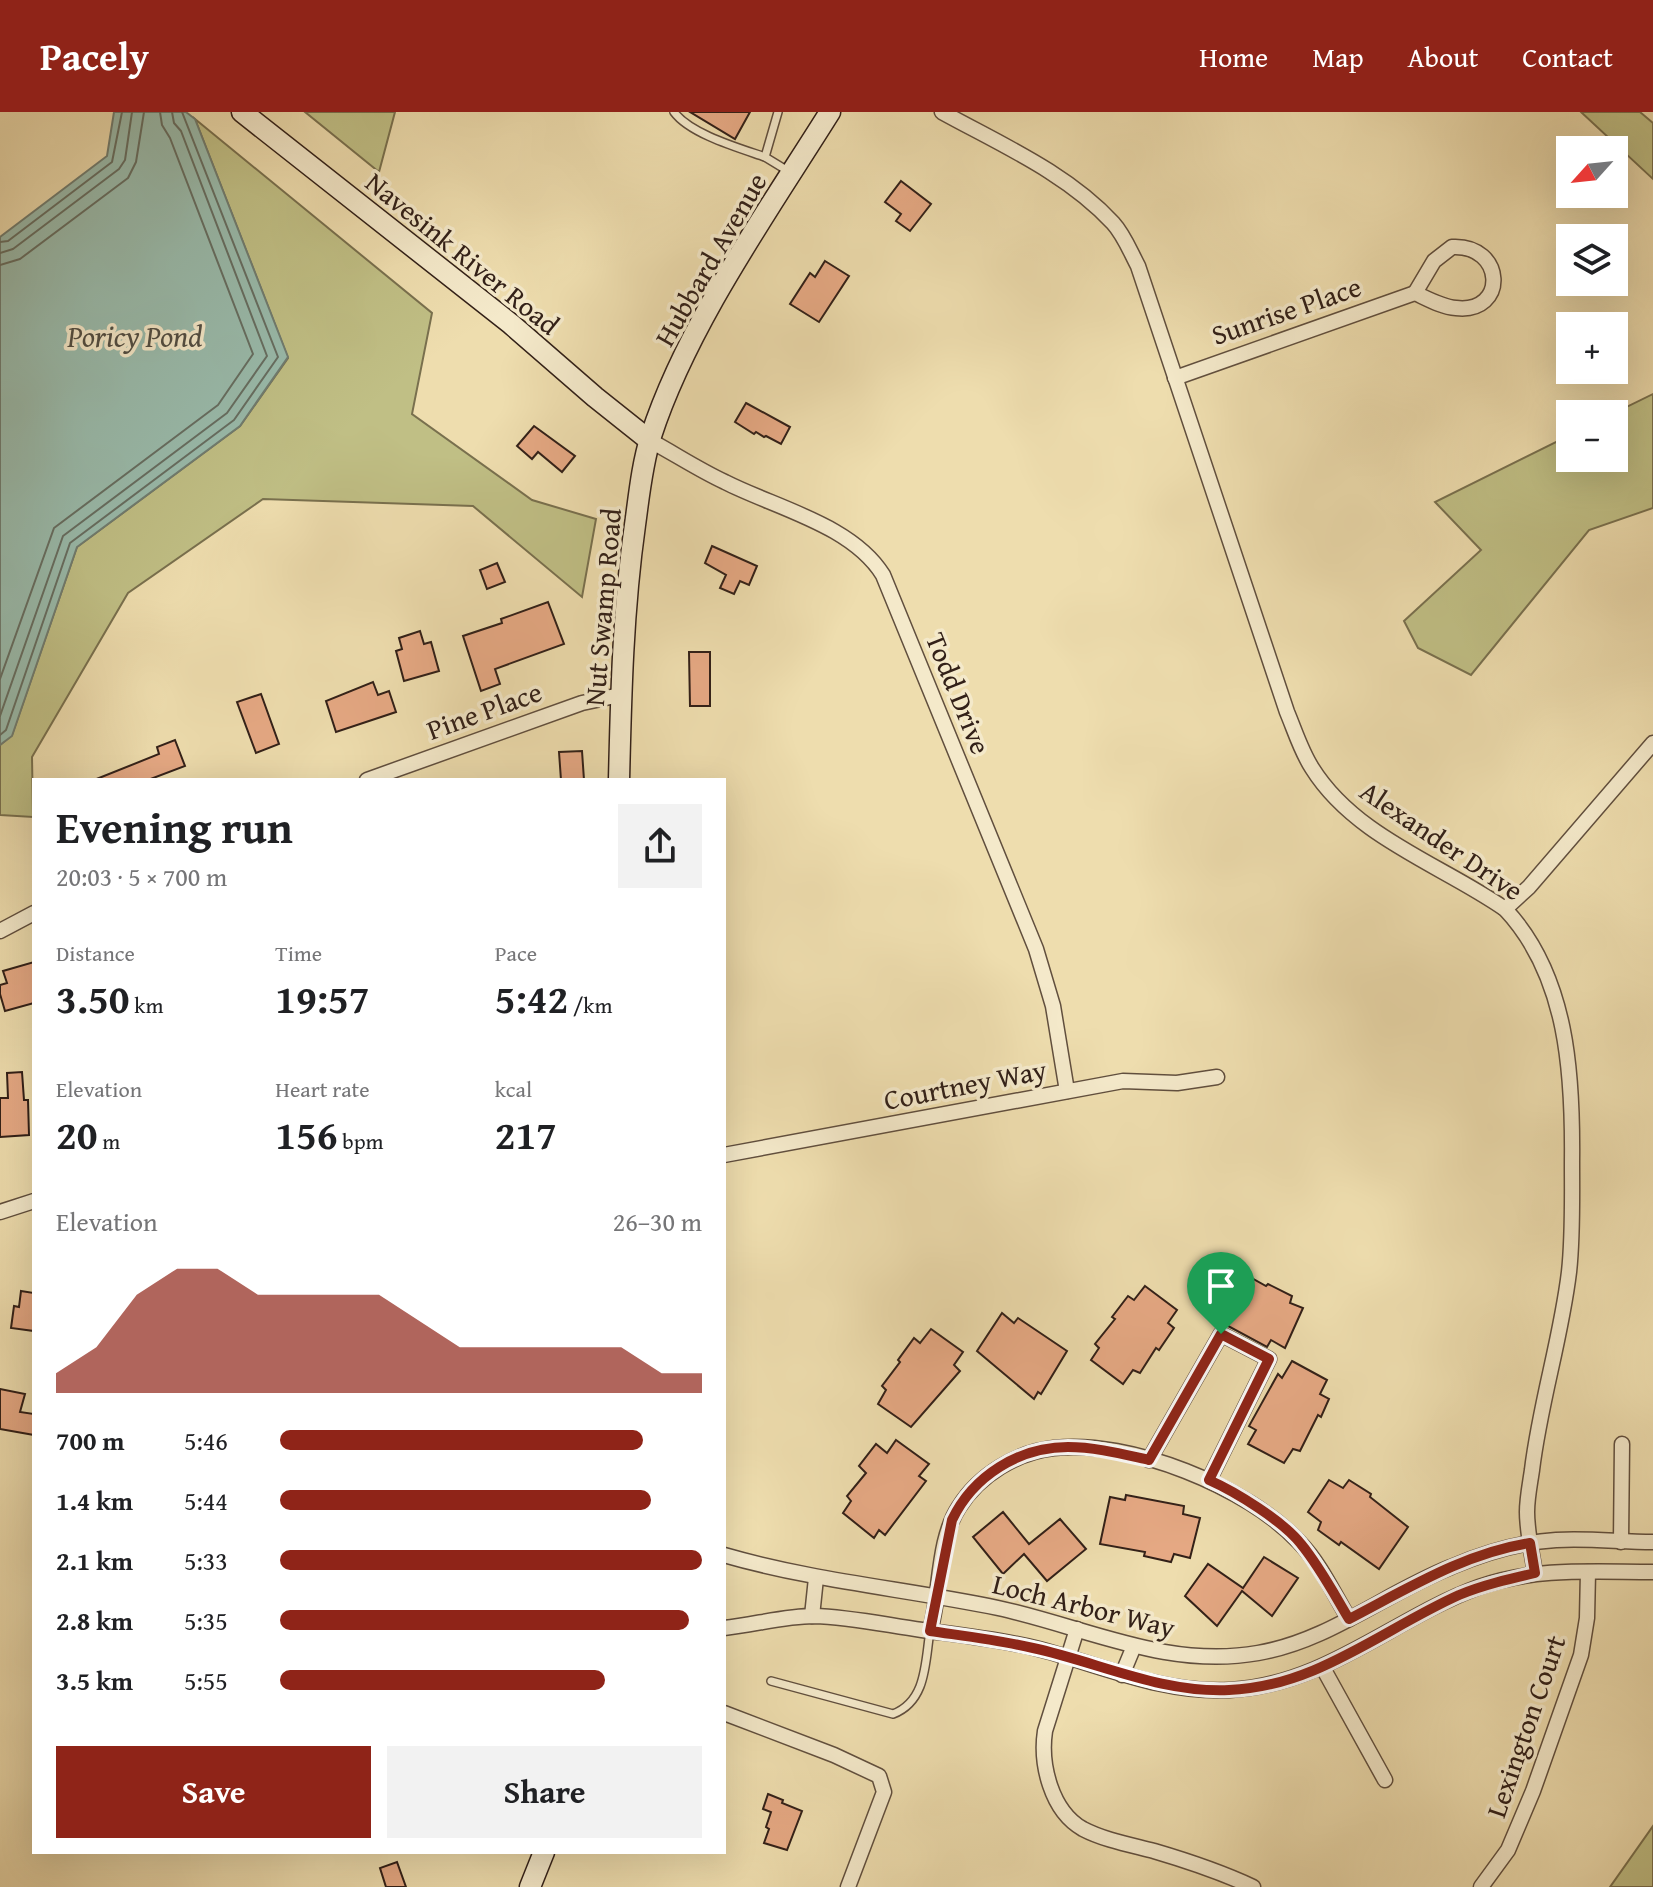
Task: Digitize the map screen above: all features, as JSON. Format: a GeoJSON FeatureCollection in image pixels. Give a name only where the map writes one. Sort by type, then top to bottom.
{"type":"FeatureCollection","features":[{"type":"Feature","properties":{"kind":"main road","name":"Navesink River Road"},"geometry":{"type":"LineString","coordinates":[[242,112],[511,324],[649,440]]}},
{"type":"Feature","properties":{"kind":"main road","name":"Hubbard Avenue"},"geometry":{"type":"LineString","coordinates":[[649,440],[666,393],[710,308],[830,112]]}},
{"type":"Feature","properties":{"kind":"main road","name":"Nut Swamp Road"},"geometry":{"type":"LineString","coordinates":[[619,778],[627,581],[649,440]]}},
{"type":"Feature","properties":{"kind":"main road"},"geometry":{"type":"LineString","coordinates":[[530,1887],[543,1854]]}},
{"type":"Feature","properties":{"kind":"street","name":"Alexander Drive"},"geometry":{"type":"LineString","coordinates":[[942,112],[1043,168],[1083,196],[1114,224],[1138,266],[1287,712],[1311,767],[1331,794],[1356,818],[1505,909],[1535,948],[1552,989],[1566,1047],[1573,1122],[1572,1211],[1569,1272],[1534,1448],[1527,1511],[1535,1573]]}},
{"type":"Feature","properties":{"kind":"street"},"geometry":{"type":"LineString","coordinates":[[1452,247],[1474,249],[1483,256],[1495,278],[1488,297],[1473,308],[1453,308],[1415,293],[1434,261],[1452,247]]}},
{"type":"Feature","properties":{"kind":"street","name":"Sunrise Place"},"geometry":{"type":"LineString","coordinates":[[1175,378],[1415,293]]}},
{"type":"Feature","properties":{"kind":"street","name":"Todd Drive"},"geometry":{"type":"LineString","coordinates":[[649,440],[724,482],[847,538],[876,563],[1036,949],[1053,1006],[1067,1091]]}},
{"type":"Feature","properties":{"kind":"street","name":"Pine Place"},"geometry":{"type":"LineString","coordinates":[[373,778],[582,703],[620,695]]}},
{"type":"Feature","properties":{"kind":"street"},"geometry":{"type":"LineString","coordinates":[[1505,909],[1529,887],[1653,743]]}},
{"type":"Feature","properties":{"kind":"street"},"geometry":{"type":"LineString","coordinates":[[0,931],[32,914]]}},
{"type":"Feature","properties":{"kind":"street","name":"Courtney Way"},"geometry":{"type":"LineString","coordinates":[[726,1155],[1123,1081],[1177,1083],[1217,1077]]}},
{"type":"Feature","properties":{"kind":"street"},"geometry":{"type":"LineString","coordinates":[[0,1212],[32,1202]]}},
{"type":"Feature","properties":{"kind":"street"},"geometry":{"type":"LineString","coordinates":[[1149,1460],[1221,1334],[1269,1359],[1209,1480]]}},
{"type":"Feature","properties":{"kind":"street"},"geometry":{"type":"LineString","coordinates":[[1621,1542],[1622,1444]]}},
{"type":"Feature","properties":{"kind":"street"},"geometry":{"type":"LineString","coordinates":[[930,1631],[952,1520],[969,1492],[998,1469],[1022,1456],[1054,1448],[1083,1448],[1149,1460],[1229,1489],[1300,1542],[1349,1619]]}},
{"type":"Feature","properties":{"kind":"street","name":"Loch Arbor Way"},"geometry":{"type":"LineString","coordinates":[[726,1556],[816,1578],[997,1608],[1155,1652],[1217,1657],[1287,1647],[1324,1633],[1470,1559],[1530,1543],[1557,1540],[1653,1542]]}},
{"type":"Feature","properties":{"kind":"street","name":"Lexington Court"},"geometry":{"type":"LineString","coordinates":[[1481,1887],[1508,1850],[1533,1791],[1581,1655],[1587,1618],[1588,1572]]}},
{"type":"Feature","properties":{"kind":"street","name":"Loch Arbor Way"},"geometry":{"type":"LineString","coordinates":[[726,1628],[812,1616],[1034,1648],[1122,1675],[1180,1687],[1229,1690],[1268,1684],[1323,1668],[1412,1619],[1483,1586],[1535,1573],[1653,1572]]}},
{"type":"Feature","properties":{"kind":"street"},"geometry":{"type":"LineString","coordinates":[[812,1616],[816,1578]]}},
{"type":"Feature","properties":{"kind":"street"},"geometry":{"type":"LineString","coordinates":[[1398,1593],[1412,1619]]}},
{"type":"Feature","properties":{"kind":"street"},"geometry":{"type":"LineString","coordinates":[[1077,1629],[1042,1747],[1048,1782],[1072,1820],[1083,1829],[1107,1838],[1183,1859],[1253,1887]]}},
{"type":"Feature","properties":{"kind":"street"},"geometry":{"type":"LineString","coordinates":[[1122,1675],[1134,1646]]}},
{"type":"Feature","properties":{"kind":"street"},"geometry":{"type":"LineString","coordinates":[[1323,1668],[1385,1780]]}},
{"type":"Feature","properties":{"kind":"street"},"geometry":{"type":"LineString","coordinates":[[726,1714],[834,1755],[879,1776],[884,1792],[848,1887]]}},
{"type":"Feature","properties":{"kind":"lane"},"geometry":{"type":"LineString","coordinates":[[674,112],[679,119],[722,142],[765,157],[792,173]]}},
{"type":"Feature","properties":{"kind":"lane"},"geometry":{"type":"LineString","coordinates":[[765,157],[778,112]]}},
{"type":"Feature","properties":{"kind":"lane"},"geometry":{"type":"LineString","coordinates":[[771,1681],[893,1714],[913,1703],[921,1686],[930,1631]]}},
{"type":"Feature","properties":{"kind":"shaded area"},"geometry":{"type":"Polygon","coordinates":[[[305,112],[395,112],[379,172],[305,112]]]}},
{"type":"Feature","properties":{"kind":"shaded area"},"geometry":{"type":"Polygon","coordinates":[[[1581,112],[1640,112],[1653,123],[1653,179],[1628,156],[1628,136],[1607,136],[1581,112]]]}},
{"type":"Feature","properties":{"kind":"shaded area"},"geometry":{"type":"Polygon","coordinates":[[[195,119],[432,313],[412,414],[532,500],[596,519],[582,597],[473,506],[263,499],[128,593],[32,757],[32,817],[0,815],[0,745],[12,735],[77,547],[240,426],[288,358],[195,119]]]}},
{"type":"Feature","properties":{"kind":"shaded area"},"geometry":{"type":"Polygon","coordinates":[[[1653,394],[1653,508],[1589,530],[1471,675],[1418,648],[1404,621],[1481,550],[1435,502],[1556,442],[1556,472],[1628,472],[1628,406],[1653,394]]]}},
{"type":"Feature","properties":{"kind":"shaded area"},"geometry":{"type":"Polygon","coordinates":[[[1653,1826],[1653,1887],[1610,1887],[1653,1826]]]}},
{"type":"Feature","properties":{"kind":"water","name":"Poricy Pond"},"geometry":{"type":"Polygon","coordinates":[[[114,112],[186,112],[195,119],[288,357],[240,426],[77,547],[12,736],[0,745],[0,237],[107,156],[114,112]]]}},
{"type":"Feature","properties":{"kind":"building"},"geometry":{"type":"Polygon","coordinates":[[[690,112],[750,112],[735,139],[690,112]]]}},
{"type":"Feature","properties":{"kind":"building"},"geometry":{"type":"Polygon","coordinates":[[[901,181],[931,204],[910,231],[896,221],[901,214],[885,202],[901,181]]]}},
{"type":"Feature","properties":{"kind":"building"},"geometry":{"type":"Polygon","coordinates":[[[825,261],[849,276],[819,322],[790,304],[810,273],[815,277],[825,261]]]}},
{"type":"Feature","properties":{"kind":"building"},"geometry":{"type":"Polygon","coordinates":[[[746,403],[790,427],[781,444],[756,432],[754,434],[735,422],[746,403]]]}},
{"type":"Feature","properties":{"kind":"building"},"geometry":{"type":"Polygon","coordinates":[[[534,426],[575,456],[562,472],[538,452],[532,459],[517,446],[534,426]]]}},
{"type":"Feature","properties":{"kind":"building"},"geometry":{"type":"Polygon","coordinates":[[[712,546],[757,566],[749,585],[740,581],[734,594],[720,588],[726,575],[705,563],[712,546]]]}},
{"type":"Feature","properties":{"kind":"building"},"geometry":{"type":"Polygon","coordinates":[[[497,563],[505,582],[487,589],[480,570],[497,563]]]}},
{"type":"Feature","properties":{"kind":"building"},"geometry":{"type":"Polygon","coordinates":[[[548,602],[564,644],[495,669],[500,684],[481,691],[463,636],[502,623],[501,619],[548,602]]]}},
{"type":"Feature","properties":{"kind":"building"},"geometry":{"type":"Polygon","coordinates":[[[420,631],[424,644],[431,642],[439,671],[404,681],[396,651],[402,649],[399,638],[420,631]]]}},
{"type":"Feature","properties":{"kind":"building"},"geometry":{"type":"Polygon","coordinates":[[[689,652],[710,652],[710,706],[690,706],[689,652]]]}},
{"type":"Feature","properties":{"kind":"building"},"geometry":{"type":"Polygon","coordinates":[[[373,682],[378,695],[389,691],[396,712],[336,732],[326,701],[373,682]]]}},
{"type":"Feature","properties":{"kind":"building"},"geometry":{"type":"Polygon","coordinates":[[[261,694],[279,744],[256,753],[237,702],[261,694]]]}},
{"type":"Feature","properties":{"kind":"building"},"geometry":{"type":"Polygon","coordinates":[[[175,740],[185,766],[153,778],[99,778],[159,754],[157,747],[175,740]]]}},
{"type":"Feature","properties":{"kind":"building"},"geometry":{"type":"Polygon","coordinates":[[[582,751],[584,778],[561,778],[559,752],[582,751]]]}},
{"type":"Feature","properties":{"kind":"building"},"geometry":{"type":"Polygon","coordinates":[[[32,963],[32,1004],[5,1011],[0,994],[0,985],[7,983],[3,971],[32,963]]]}},
{"type":"Feature","properties":{"kind":"building"},"geometry":{"type":"Polygon","coordinates":[[[22,1072],[24,1100],[28,1100],[29,1135],[0,1137],[0,1098],[8,1098],[7,1073],[22,1072]]]}},
{"type":"Feature","properties":{"kind":"building"},"geometry":{"type":"Polygon","coordinates":[[[1222,1271],[1236,1277],[1239,1271],[1266,1286],[1268,1284],[1292,1296],[1290,1303],[1303,1308],[1285,1348],[1271,1340],[1267,1347],[1215,1319],[1217,1315],[1203,1307],[1222,1271]]]}},
{"type":"Feature","properties":{"kind":"building"},"geometry":{"type":"Polygon","coordinates":[[[1145,1286],[1177,1310],[1168,1323],[1174,1328],[1140,1373],[1133,1370],[1123,1384],[1091,1360],[1099,1348],[1095,1344],[1115,1319],[1112,1317],[1128,1296],[1134,1300],[1145,1286]]]}},
{"type":"Feature","properties":{"kind":"building"},"geometry":{"type":"Polygon","coordinates":[[[21,1291],[32,1293],[32,1331],[11,1328],[14,1306],[19,1307],[21,1291]]]}},
{"type":"Feature","properties":{"kind":"building"},"geometry":{"type":"Polygon","coordinates":[[[1002,1313],[1014,1323],[1018,1318],[1067,1351],[1041,1394],[1038,1392],[1034,1399],[977,1351],[1002,1313]]]}},
{"type":"Feature","properties":{"kind":"building"},"geometry":{"type":"Polygon","coordinates":[[[931,1329],[963,1352],[954,1365],[960,1371],[911,1427],[878,1404],[886,1390],[882,1386],[900,1362],[898,1360],[914,1338],[920,1343],[931,1329]]]}},
{"type":"Feature","properties":{"kind":"building"},"geometry":{"type":"Polygon","coordinates":[[[1292,1361],[1327,1380],[1320,1394],[1329,1399],[1300,1451],[1293,1449],[1284,1463],[1248,1444],[1256,1430],[1249,1426],[1278,1374],[1282,1378],[1292,1361]]]}},
{"type":"Feature","properties":{"kind":"building"},"geometry":{"type":"Polygon","coordinates":[[[0,1389],[25,1394],[20,1412],[32,1414],[32,1435],[0,1429],[0,1389]]]}},
{"type":"Feature","properties":{"kind":"building"},"geometry":{"type":"Polygon","coordinates":[[[896,1440],[929,1464],[919,1476],[926,1481],[885,1535],[879,1530],[874,1538],[843,1513],[851,1501],[847,1496],[866,1473],[859,1466],[876,1444],[887,1453],[896,1440]]]}},
{"type":"Feature","properties":{"kind":"building"},"geometry":{"type":"Polygon","coordinates":[[[1329,1480],[1343,1488],[1349,1480],[1371,1494],[1370,1497],[1408,1527],[1379,1569],[1318,1530],[1321,1522],[1308,1512],[1329,1480]]]}},
{"type":"Feature","properties":{"kind":"building"},"geometry":{"type":"Polygon","coordinates":[[[1126,1495],[1184,1506],[1183,1514],[1200,1518],[1190,1558],[1174,1554],[1171,1562],[1144,1556],[1145,1552],[1100,1544],[1110,1497],[1125,1500],[1126,1495]]]}},
{"type":"Feature","properties":{"kind":"building"},"geometry":{"type":"Polygon","coordinates":[[[1003,1512],[1029,1544],[1060,1519],[1086,1549],[1047,1581],[1024,1554],[1003,1574],[973,1537],[1003,1512]]]}},
{"type":"Feature","properties":{"kind":"building"},"geometry":{"type":"Polygon","coordinates":[[[1264,1557],[1298,1578],[1272,1616],[1242,1591],[1217,1626],[1185,1596],[1208,1564],[1243,1588],[1264,1557]]]}},
{"type":"Feature","properties":{"kind":"building"},"geometry":{"type":"Polygon","coordinates":[[[768,1794],[802,1811],[787,1850],[764,1843],[771,1812],[763,1809],[768,1794]]]}},
{"type":"Feature","properties":{"kind":"building"},"geometry":{"type":"Polygon","coordinates":[[[397,1862],[406,1887],[386,1887],[380,1868],[397,1862]]]}},
{"type":"Feature","properties":{"kind":"route"},"geometry":{"type":"LineString","coordinates":[[1221,1334],[1269,1359],[1209,1480],[1253,1505],[1300,1542],[1349,1619],[1446,1568],[1518,1545],[1530,1543],[1535,1573],[1457,1596],[1323,1668],[1268,1684],[1229,1690],[1180,1687],[1138,1679],[1034,1648],[930,1631],[952,1520],[969,1492],[1006,1463],[1054,1448],[1105,1450],[1149,1460],[1221,1334]]}}]}
